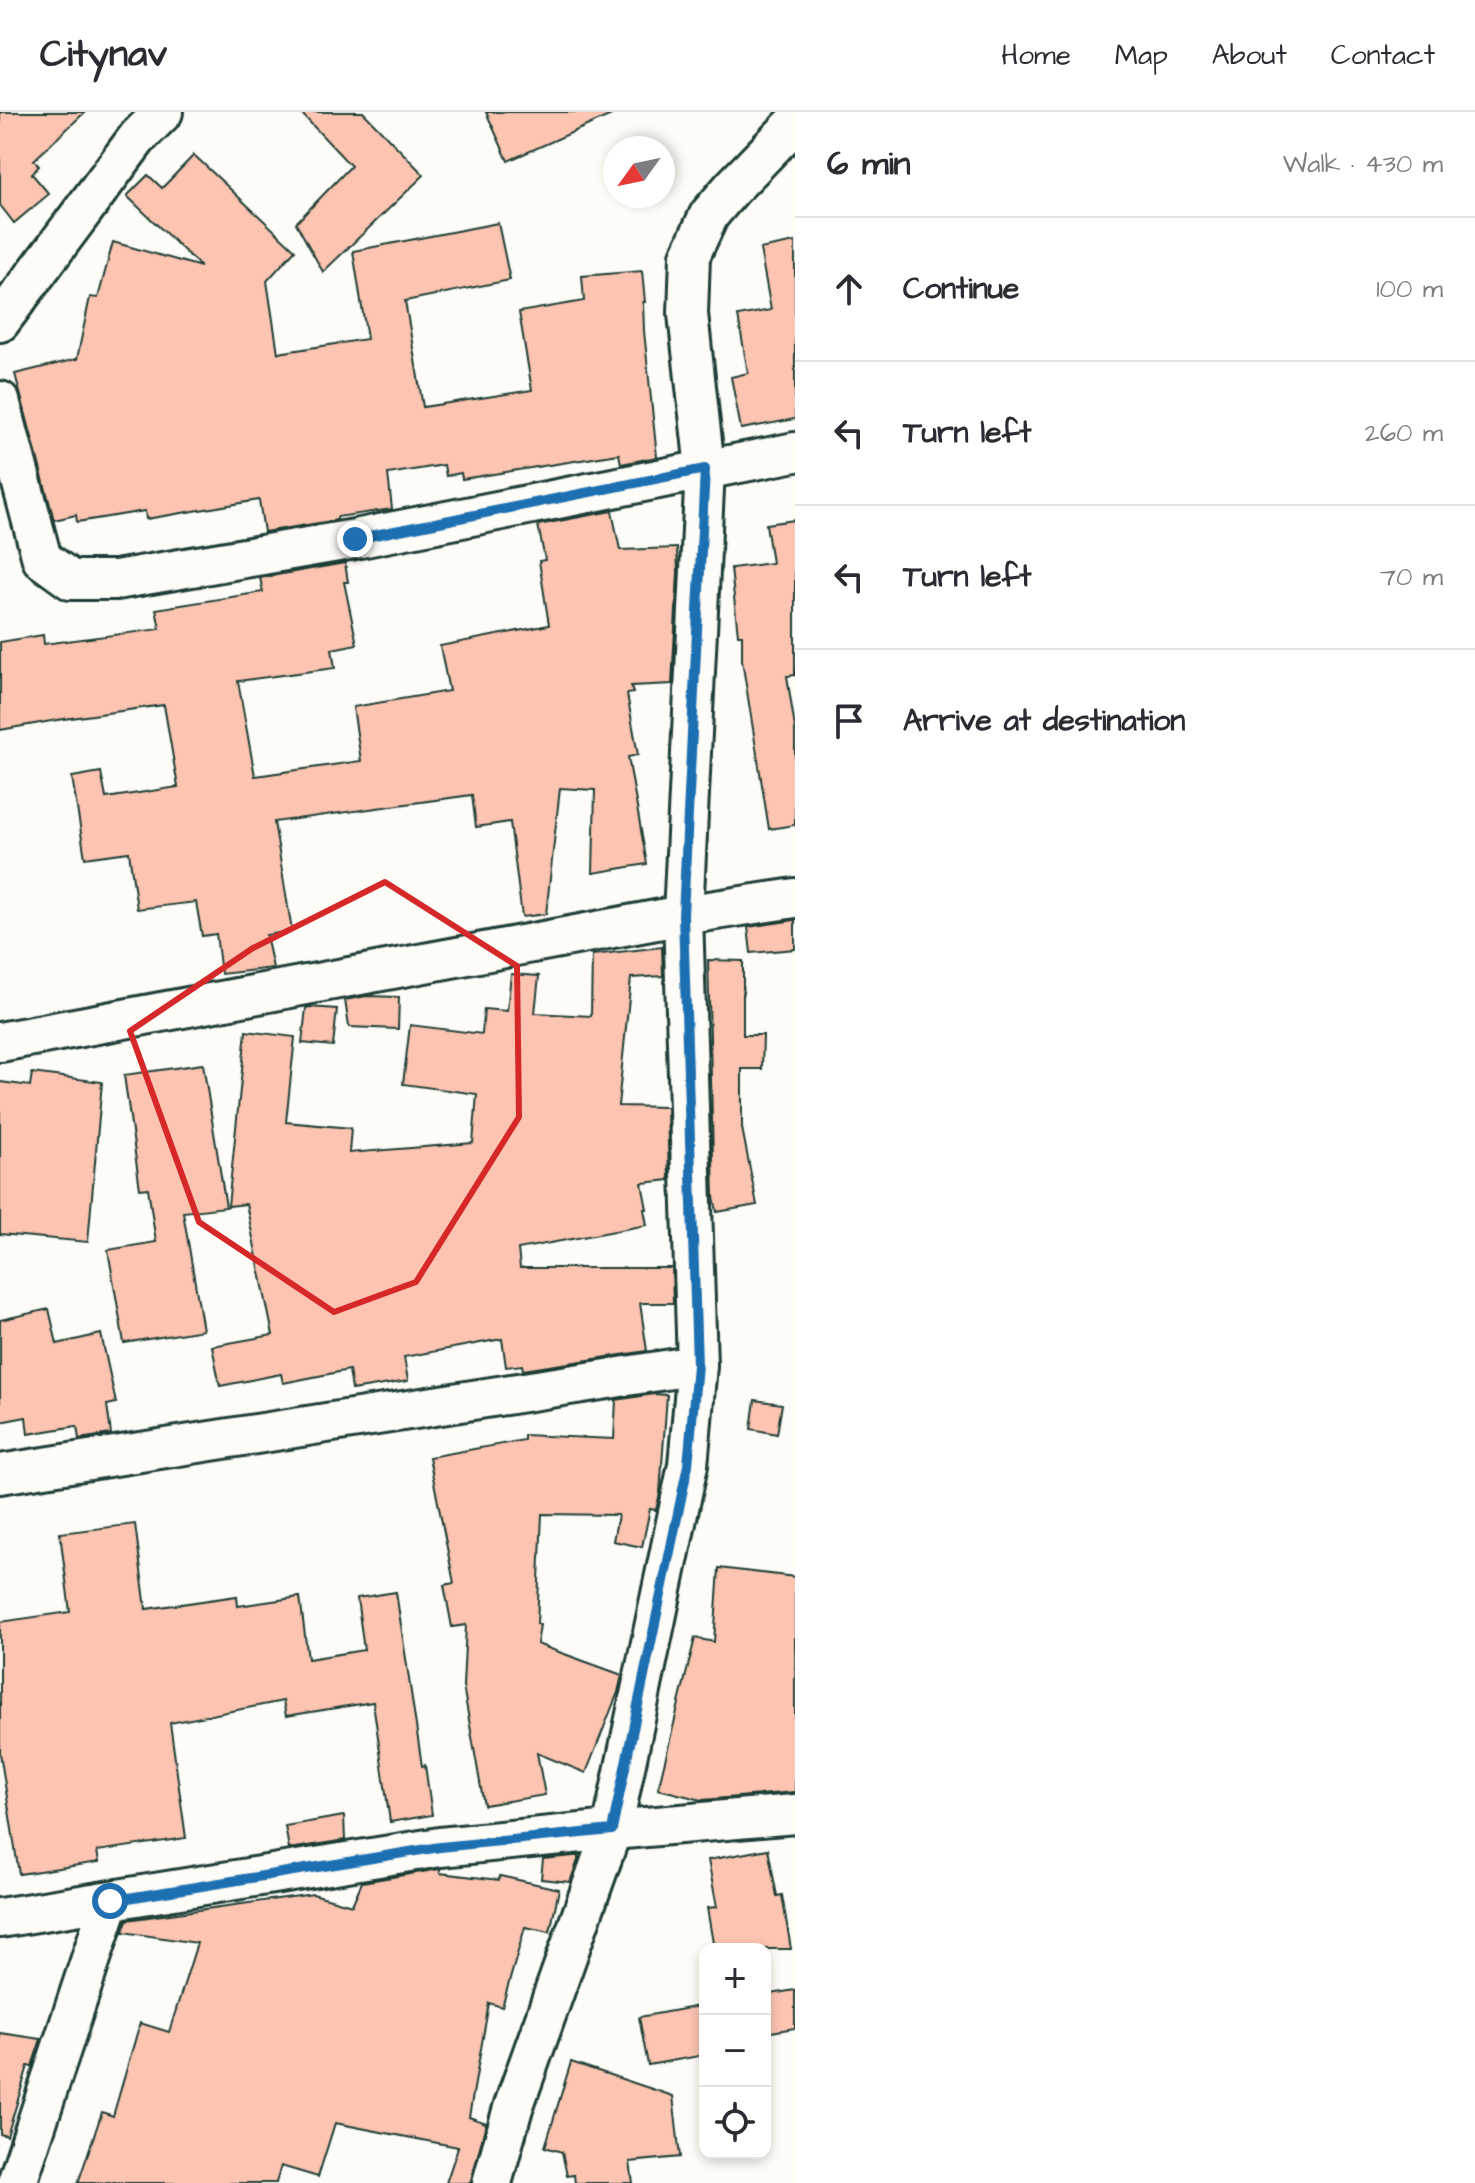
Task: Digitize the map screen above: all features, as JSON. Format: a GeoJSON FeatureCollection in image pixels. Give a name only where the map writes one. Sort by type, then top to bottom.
{"type":"FeatureCollection","features":[{"type":"Feature","properties":{"kind":"street"},"geometry":{"type":"LineString","coordinates":[[0,322],[138,137],[163,112]]}},
{"type":"Feature","properties":{"kind":"street"},"geometry":{"type":"LineString","coordinates":[[492,2183],[513,2108],[612,1830],[688,1465],[697,1365],[683,915],[705,469],[688,314],[690,256],[709,215],[795,123]]}},
{"type":"Feature","properties":{"kind":"street"},"geometry":{"type":"LineString","coordinates":[[0,401],[42,559],[71,580],[116,580],[355,539],[795,452]]}},
{"type":"Feature","properties":{"kind":"street"},"geometry":{"type":"LineString","coordinates":[[0,1042],[683,915],[795,898]]}},
{"type":"Feature","properties":{"kind":"street"},"geometry":{"type":"LineString","coordinates":[[0,1474],[697,1365]]}},
{"type":"Feature","properties":{"kind":"street"},"geometry":{"type":"LineString","coordinates":[[0,1918],[440,1847],[795,1814]]}},
{"type":"Feature","properties":{"kind":"street"},"geometry":{"type":"LineString","coordinates":[[17,2183],[110,1901]]}},
{"type":"Feature","properties":{"kind":"highlighted area"},"geometry":{"type":"Polygon","coordinates":[[[385,882],[517,966],[519,1117],[416,1282],[334,1312],[199,1222],[130,1031],[253,948],[385,882]]]}},
{"type":"Feature","properties":{"kind":"building"},"geometry":{"type":"Polygon","coordinates":[[[0,112],[85,112],[34,160],[39,166],[32,174],[49,194],[14,223],[0,205],[0,112]]]}},
{"type":"Feature","properties":{"kind":"building"},"geometry":{"type":"Polygon","coordinates":[[[300,112],[363,112],[424,175],[323,272],[296,223],[351,166],[300,112]]]}},
{"type":"Feature","properties":{"kind":"building"},"geometry":{"type":"Polygon","coordinates":[[[486,112],[618,112],[508,161],[486,112]]]}},
{"type":"Feature","properties":{"kind":"building"},"geometry":{"type":"Polygon","coordinates":[[[194,155],[295,250],[267,281],[278,353],[367,339],[353,251],[498,223],[510,280],[405,301],[423,407],[532,390],[519,312],[584,301],[582,276],[642,271],[644,331],[657,457],[621,464],[619,454],[462,479],[461,473],[446,476],[444,465],[388,474],[392,509],[264,532],[259,500],[146,519],[145,511],[77,522],[76,515],[54,520],[15,374],[77,359],[90,297],[98,298],[113,242],[201,267],[127,196],[148,175],[162,188],[194,155]]]}},
{"type":"Feature","properties":{"kind":"building"},"geometry":{"type":"Polygon","coordinates":[[[795,242],[795,419],[741,429],[731,377],[748,373],[738,316],[771,310],[760,249],[795,242]]]}},
{"type":"Feature","properties":{"kind":"building"},"geometry":{"type":"Polygon","coordinates":[[[612,511],[620,550],[677,548],[672,684],[631,686],[633,693],[627,694],[638,755],[628,757],[647,864],[593,873],[595,790],[560,788],[546,914],[522,917],[510,822],[476,827],[472,795],[274,822],[292,931],[266,935],[273,968],[221,974],[216,934],[202,936],[196,902],[137,909],[129,852],[85,858],[72,777],[101,772],[106,798],[178,787],[164,705],[0,730],[0,642],[43,635],[44,644],[160,629],[156,609],[263,592],[260,578],[345,563],[348,582],[344,582],[357,644],[332,649],[335,668],[238,681],[255,776],[361,761],[353,707],[449,691],[440,646],[549,625],[539,561],[545,560],[538,525],[612,511]]]}},
{"type":"Feature","properties":{"kind":"building"},"geometry":{"type":"Polygon","coordinates":[[[795,520],[795,675],[787,676],[795,728],[795,825],[769,829],[742,660],[742,635],[738,635],[731,568],[772,563],[766,524],[795,520]]]}},
{"type":"Feature","properties":{"kind":"building"},"geometry":{"type":"Polygon","coordinates":[[[795,920],[795,949],[751,953],[748,927],[795,920]]]}},
{"type":"Feature","properties":{"kind":"building"},"geometry":{"type":"Polygon","coordinates":[[[662,947],[663,976],[631,978],[618,1106],[667,1107],[669,1180],[642,1183],[647,1225],[518,1249],[520,1268],[672,1268],[673,1303],[640,1303],[647,1351],[523,1370],[522,1365],[506,1367],[502,1339],[404,1357],[408,1381],[352,1390],[349,1370],[283,1383],[281,1374],[220,1386],[212,1346],[273,1335],[246,1204],[228,1206],[246,1031],[295,1037],[286,1122],[351,1128],[349,1153],[473,1143],[477,1094],[403,1084],[410,1025],[482,1034],[484,1009],[507,1011],[511,974],[539,976],[535,1013],[591,1016],[592,955],[662,947]]]}},
{"type":"Feature","properties":{"kind":"building"},"geometry":{"type":"Polygon","coordinates":[[[708,960],[743,961],[743,1035],[763,1035],[762,1069],[742,1069],[742,1128],[757,1205],[717,1212],[714,1197],[708,960]]]}},
{"type":"Feature","properties":{"kind":"building"},"geometry":{"type":"Polygon","coordinates":[[[367,996],[399,997],[398,1029],[349,1027],[345,1000],[367,996]]]}},
{"type":"Feature","properties":{"kind":"building"},"geometry":{"type":"Polygon","coordinates":[[[306,1008],[337,1009],[333,1046],[302,1043],[306,1008]]]}},
{"type":"Feature","properties":{"kind":"building"},"geometry":{"type":"Polygon","coordinates":[[[203,1064],[226,1207],[183,1212],[203,1330],[124,1343],[108,1250],[156,1242],[148,1188],[140,1189],[124,1075],[203,1064]]]}},
{"type":"Feature","properties":{"kind":"building"},"geometry":{"type":"Polygon","coordinates":[[[32,1073],[102,1082],[88,1242],[0,1234],[0,1082],[30,1086],[32,1073]]]}},
{"type":"Feature","properties":{"kind":"building"},"geometry":{"type":"Polygon","coordinates":[[[49,1309],[57,1344],[101,1334],[116,1403],[107,1405],[111,1434],[79,1439],[77,1426],[28,1434],[26,1417],[0,1422],[0,1320],[49,1309]]]}},
{"type":"Feature","properties":{"kind":"building"},"geometry":{"type":"Polygon","coordinates":[[[667,1395],[660,1493],[656,1510],[650,1509],[642,1547],[613,1541],[618,1515],[542,1514],[537,1644],[622,1675],[586,1773],[537,1753],[545,1795],[484,1805],[463,1686],[466,1625],[452,1627],[444,1585],[454,1583],[429,1457],[524,1440],[524,1435],[614,1439],[616,1400],[667,1395]]]}},
{"type":"Feature","properties":{"kind":"building"},"geometry":{"type":"Polygon","coordinates":[[[755,1400],[782,1404],[777,1434],[751,1429],[755,1400]]]}},
{"type":"Feature","properties":{"kind":"building"},"geometry":{"type":"Polygon","coordinates":[[[135,1524],[146,1609],[237,1596],[238,1606],[300,1597],[308,1659],[364,1650],[357,1598],[396,1592],[432,1815],[390,1822],[373,1702],[286,1716],[283,1701],[170,1723],[186,1838],[97,1851],[99,1862],[19,1874],[0,1753],[0,1622],[70,1612],[60,1533],[135,1524]]]}},
{"type":"Feature","properties":{"kind":"building"},"geometry":{"type":"Polygon","coordinates":[[[719,1568],[795,1577],[795,1792],[702,1800],[658,1789],[695,1638],[714,1642],[719,1568]]]}},
{"type":"Feature","properties":{"kind":"building"},"geometry":{"type":"Polygon","coordinates":[[[344,1816],[345,1840],[289,1849],[285,1826],[344,1816]]]}},
{"type":"Feature","properties":{"kind":"building"},"geometry":{"type":"Polygon","coordinates":[[[768,1849],[777,1896],[782,1895],[791,1949],[771,1949],[771,1943],[713,1943],[707,1908],[717,1907],[708,1860],[768,1849]]]}},
{"type":"Feature","properties":{"kind":"building"},"geometry":{"type":"Polygon","coordinates":[[[578,1856],[570,1882],[541,1879],[543,1859],[578,1856]]]}},
{"type":"Feature","properties":{"kind":"building"},"geometry":{"type":"Polygon","coordinates":[[[440,1869],[440,1873],[499,1880],[500,1876],[559,1889],[550,1932],[525,1927],[502,2007],[489,2003],[469,2117],[486,2123],[471,2183],[446,2183],[458,2147],[335,2123],[318,2177],[281,2166],[276,2183],[78,2183],[102,2112],[113,2116],[140,2023],[169,2032],[197,1943],[123,1932],[127,1920],[313,1894],[352,1905],[362,1882],[440,1869]]]}},
{"type":"Feature","properties":{"kind":"building"},"geometry":{"type":"Polygon","coordinates":[[[795,1990],[795,2028],[771,2032],[771,1994],[795,1990]]]}},
{"type":"Feature","properties":{"kind":"building"},"geometry":{"type":"Polygon","coordinates":[[[699,2006],[699,2056],[648,2065],[639,2017],[699,2006]]]}},
{"type":"Feature","properties":{"kind":"building"},"geometry":{"type":"Polygon","coordinates":[[[0,2033],[41,2039],[32,2066],[28,2066],[7,2136],[0,2134],[0,2033]]]}},
{"type":"Feature","properties":{"kind":"building"},"geometry":{"type":"Polygon","coordinates":[[[571,2062],[673,2096],[680,2157],[630,2162],[633,2183],[575,2183],[574,2175],[567,2176],[562,2152],[545,2147],[571,2062]]]}},
{"type":"Feature","properties":{"kind":"route"},"geometry":{"type":"LineString","coordinates":[[110,1901],[440,1847],[612,1830],[688,1465],[697,1365],[683,915],[705,469],[355,539]]}}]}
